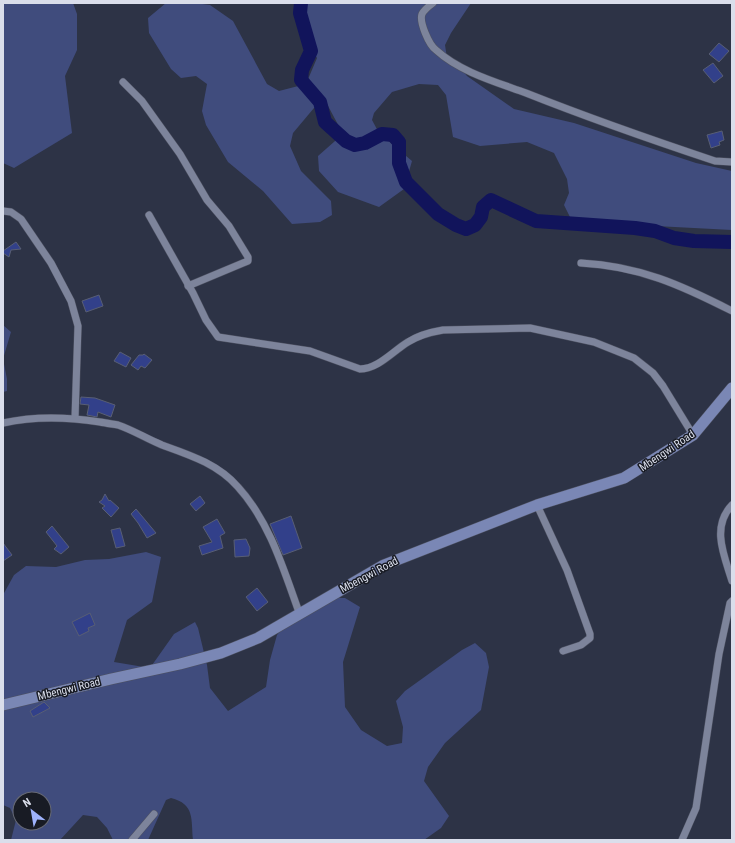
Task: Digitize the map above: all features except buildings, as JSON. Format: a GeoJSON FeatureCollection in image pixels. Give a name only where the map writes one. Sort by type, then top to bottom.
{"type":"FeatureCollection","features":[{"type":"Feature","properties":{"kind":"main road","name":"Mbengwi Road"},"geometry":{"type":"LineString","coordinates":[[3,705],[111,678],[180,664],[221,653],[258,638],[384,565],[537,505],[624,478],[693,435],[732,388]]}},
{"type":"Feature","properties":{"kind":"street"},"geometry":{"type":"LineString","coordinates":[[433,3],[422,16],[427,38],[436,50],[459,66],[485,78],[592,119],[715,161],[732,162]]}},
{"type":"Feature","properties":{"kind":"street"},"geometry":{"type":"LineString","coordinates":[[123,82],[142,101],[180,154],[208,200],[229,226],[248,257],[248,261],[188,286]]}},
{"type":"Feature","properties":{"kind":"street"},"geometry":{"type":"LineString","coordinates":[[3,211],[11,212],[21,219],[51,263],[71,301],[78,326],[75,418]]}},
{"type":"Feature","properties":{"kind":"street"},"geometry":{"type":"LineString","coordinates":[[149,216],[206,320],[218,337],[310,351],[360,369],[365,369],[375,365],[418,336],[443,330],[530,328],[594,342],[634,358],[652,373],[664,386],[693,435]]}},
{"type":"Feature","properties":{"kind":"street"},"geometry":{"type":"LineString","coordinates":[[581,263],[603,264],[630,269],[669,281],[732,311]]}},
{"type":"Feature","properties":{"kind":"street"},"geometry":{"type":"LineString","coordinates":[[3,423],[17,420],[75,418],[118,425],[155,442],[194,456],[223,472],[238,487],[257,512],[272,542],[300,615]]}},
{"type":"Feature","properties":{"kind":"street"},"geometry":{"type":"LineString","coordinates":[[537,505],[567,570],[590,634],[590,638],[581,645],[562,651]]}},
{"type":"Feature","properties":{"kind":"street"},"geometry":{"type":"LineString","coordinates":[[732,505],[722,520],[720,529],[732,581]]}},
{"type":"Feature","properties":{"kind":"street"},"geometry":{"type":"LineString","coordinates":[[682,840],[696,808],[719,654],[731,602]]}},
{"type":"Feature","properties":{"kind":"street"},"geometry":{"type":"LineString","coordinates":[[132,840],[154,814]]}},
{"type":"Feature","properties":{"kind":"shaded area"},"geometry":{"type":"Polygon","coordinates":[[[3,3],[73,3],[77,14],[77,50],[65,76],[72,133],[14,168],[3,163],[3,3]]]}},
{"type":"Feature","properties":{"kind":"shaded area"},"geometry":{"type":"Polygon","coordinates":[[[166,3],[195,3],[210,5],[233,21],[267,84],[279,91],[306,84],[317,58],[297,22],[297,8],[301,3],[471,3],[451,33],[445,45],[447,58],[459,66],[467,76],[514,109],[574,123],[696,163],[732,171],[732,230],[598,223],[570,217],[564,205],[569,193],[567,179],[554,153],[527,142],[480,146],[453,137],[446,95],[438,85],[419,84],[392,92],[374,113],[372,120],[379,133],[412,161],[404,189],[379,207],[338,192],[319,171],[318,156],[343,134],[327,104],[314,108],[293,133],[290,146],[301,171],[331,201],[332,215],[320,222],[292,224],[263,191],[228,162],[206,125],[202,111],[207,84],[196,76],[181,78],[171,69],[149,33],[148,18],[166,3]]]}},
{"type":"Feature","properties":{"kind":"shaded area"},"geometry":{"type":"Polygon","coordinates":[[[3,325],[11,332],[3,359],[3,325]]]}},
{"type":"Feature","properties":{"kind":"shaded area"},"geometry":{"type":"Polygon","coordinates":[[[3,359],[7,379],[7,391],[3,392],[3,359]]]}},
{"type":"Feature","properties":{"kind":"shaded area"},"geometry":{"type":"Polygon","coordinates":[[[146,552],[161,557],[152,602],[127,620],[114,662],[150,668],[174,634],[195,622],[198,628],[207,665],[210,688],[228,711],[266,687],[270,660],[277,635],[298,608],[323,598],[345,598],[360,607],[343,662],[345,707],[361,730],[387,746],[402,743],[403,727],[396,701],[405,691],[462,650],[475,643],[486,653],[489,667],[481,710],[445,743],[428,767],[424,781],[449,816],[441,828],[424,840],[193,840],[191,819],[188,808],[179,801],[171,798],[166,800],[148,840],[113,840],[107,828],[97,817],[83,815],[60,840],[11,840],[13,831],[52,831],[52,791],[12,791],[12,812],[10,808],[3,805],[3,595],[14,575],[26,566],[56,567],[85,560],[109,559],[146,552]]]}},
{"type":"Feature","properties":{"kind":"waterway"},"geometry":{"type":"LineString","coordinates":[[301,3],[300,13],[311,51],[302,70],[301,80],[320,102],[325,122],[346,141],[355,145],[365,143],[382,134],[393,135],[399,142],[399,163],[406,182],[438,214],[456,225],[466,229],[475,225],[481,217],[483,207],[491,200],[536,221],[635,228],[655,231],[674,238],[694,241],[732,242]]}}]}
